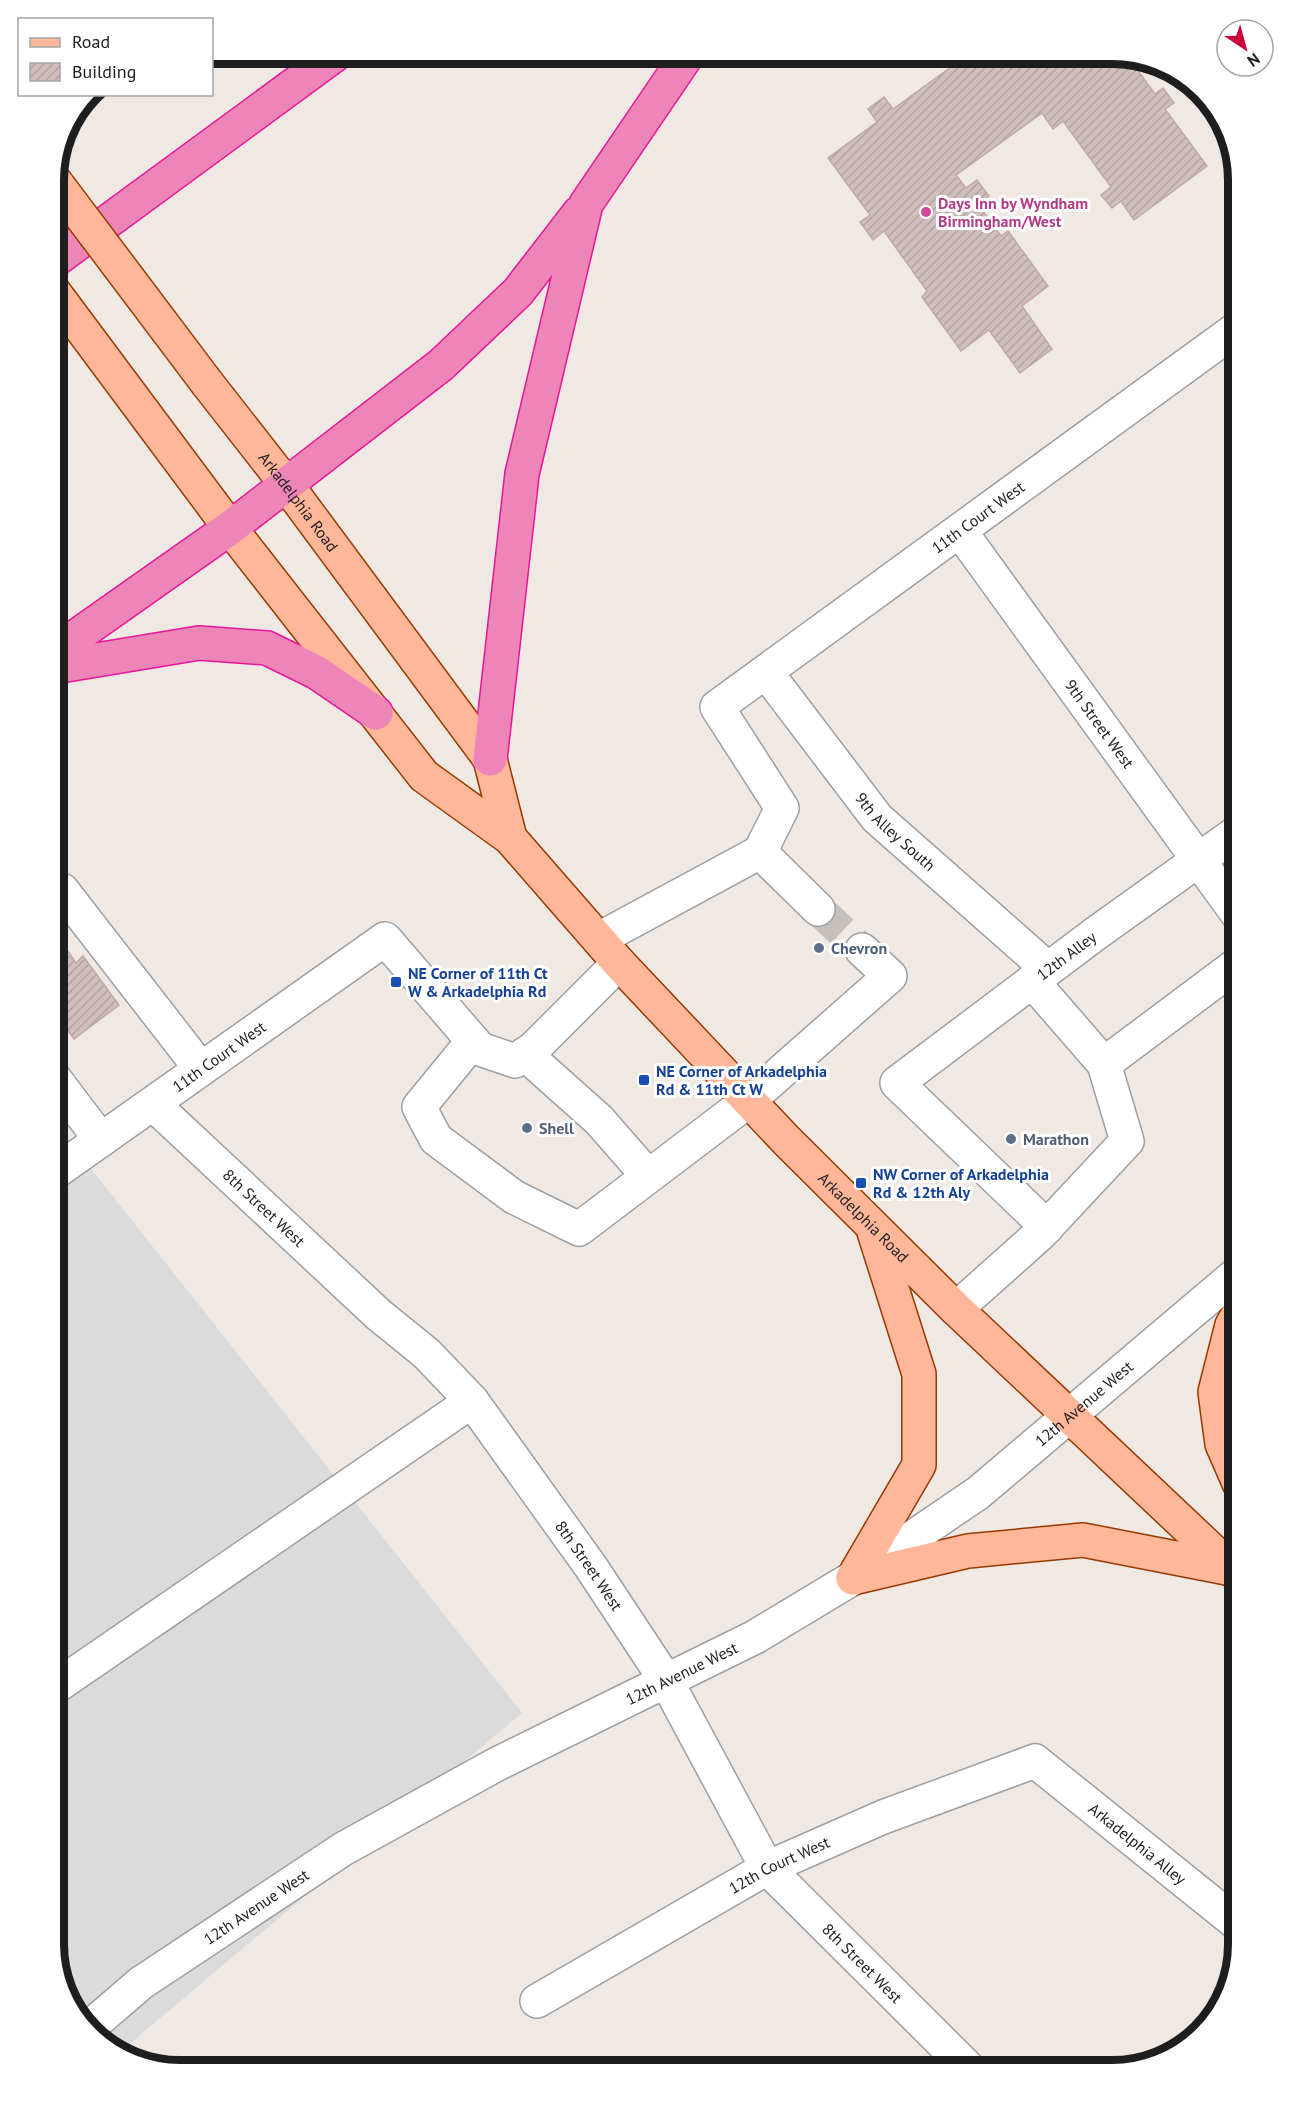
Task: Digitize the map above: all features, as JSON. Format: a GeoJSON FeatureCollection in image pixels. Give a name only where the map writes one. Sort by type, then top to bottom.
{"type":"FeatureCollection","features":[{"type":"Feature","properties":{"kind":"highway"},"geometry":{"type":"LineString","coordinates":[[65,253],[322,64]]}},
{"type":"Feature","properties":{"kind":"highway"},"geometry":{"type":"LineString","coordinates":[[65,644],[230,528],[441,365],[484,325],[518,292],[586,204],[681,65]]}},
{"type":"Feature","properties":{"kind":"highway"},"geometry":{"type":"LineString","coordinates":[[490,759],[522,474],[586,204]]}},
{"type":"Feature","properties":{"kind":"highway"},"geometry":{"type":"LineString","coordinates":[[65,665],[199,643],[267,648],[315,672],[376,712]]}},
{"type":"Feature","properties":{"kind":"main road","name":"Arkadelphia Road"},"geometry":{"type":"LineString","coordinates":[[65,195],[286,484],[490,759],[510,838]]}},
{"type":"Feature","properties":{"kind":"main road","name":"Arkadelphia Road"},"geometry":{"type":"LineString","coordinates":[[65,306],[230,528],[424,776],[510,838],[609,951],[748,1101],[956,1309],[1228,1566]]}},
{"type":"Feature","properties":{"kind":"main road"},"geometry":{"type":"LineString","coordinates":[[854,1578],[918,1465],[919,1374],[872,1226]]}},
{"type":"Feature","properties":{"kind":"main road"},"geometry":{"type":"LineString","coordinates":[[1228,1341],[1215,1392],[1222,1444],[1228,1458]]}},
{"type":"Feature","properties":{"kind":"main road"},"geometry":{"type":"LineString","coordinates":[[854,1578],[968,1551],[1083,1540],[1228,1571]]}},
{"type":"Feature","properties":{"kind":"street","name":"11th Court West"},"geometry":{"type":"LineString","coordinates":[[760,852],[782,808],[717,707],[1228,335]]}},
{"type":"Feature","properties":{"kind":"street","name":"9th Street West"},"geometry":{"type":"LineString","coordinates":[[960,531],[1228,901]]}},
{"type":"Feature","properties":{"kind":"street","name":"9th Alley South"},"geometry":{"type":"LineString","coordinates":[[766,672],[877,818],[1040,975],[1104,1064]]}},
{"type":"Feature","properties":{"kind":"street","name":"12th Alley"},"geometry":{"type":"LineString","coordinates":[[1047,1227],[897,1083],[1040,975],[1228,839]]}},
{"type":"Feature","properties":{"kind":"street"},"geometry":{"type":"LineString","coordinates":[[819,909],[760,852],[609,951],[525,1054],[515,1061],[480,1050],[473,1041],[419,1107],[436,1139],[514,1197],[579,1229],[748,1101],[890,976],[862,950]]}},
{"type":"Feature","properties":{"kind":"street"},"geometry":{"type":"LineString","coordinates":[[65,893],[201,1069]]}},
{"type":"Feature","properties":{"kind":"street","name":"11th Court West"},"geometry":{"type":"LineString","coordinates":[[64,1166],[385,939],[473,1041]]}},
{"type":"Feature","properties":{"kind":"street"},"geometry":{"type":"LineString","coordinates":[[956,1309],[1047,1227],[1127,1141],[1104,1064],[1228,971]]}},
{"type":"Feature","properties":{"kind":"street"},"geometry":{"type":"LineString","coordinates":[[525,1054],[599,1120],[648,1176]]}},
{"type":"Feature","properties":{"kind":"street"},"geometry":{"type":"LineString","coordinates":[[64,1092],[102,1140]]}},
{"type":"Feature","properties":{"kind":"street","name":"8th Street West"},"geometry":{"type":"LineString","coordinates":[[153,1104],[379,1315],[426,1353],[472,1401],[578,1548],[667,1682],[767,1868],[960,2060]]}},
{"type":"Feature","properties":{"kind":"street","name":"12th Avenue West"},"geometry":{"type":"LineString","coordinates":[[95,2022],[141,1983],[344,1849],[497,1764],[755,1637],[854,1578],[978,1493],[1228,1281]]}},
{"type":"Feature","properties":{"kind":"street"},"geometry":{"type":"LineString","coordinates":[[64,1681],[472,1401]]}},
{"type":"Feature","properties":{"kind":"street","name":"12th Court West"},"geometry":{"type":"LineString","coordinates":[[537,2001],[767,1868],[882,1816],[1035,1761]]}},
{"type":"Feature","properties":{"kind":"street","name":"Arkadelphia Alley"},"geometry":{"type":"LineString","coordinates":[[1035,1761],[1228,1916]]}},
{"type":"Feature","properties":{"kind":"shaded area"},"geometry":{"type":"Polygon","coordinates":[[[64,1135],[522,1713],[127,2046],[104,2031],[93,2020],[84,2008],[71,1981],[64,1943],[64,1135]]]}},
{"type":"Feature","properties":{"kind":"building","name":"Days Inn by Wyndham Birmingham/West"},"geometry":{"type":"Polygon","coordinates":[[[954,65],[1120,65],[1135,67],[1155,94],[1163,88],[1174,103],[1165,109],[1207,166],[1134,220],[1121,201],[1112,208],[1101,195],[1111,187],[1063,121],[1053,129],[1042,113],[956,175],[966,188],[977,180],[989,196],[978,204],[1001,236],[1008,231],[1048,286],[1022,306],[1052,349],[1020,373],[989,330],[961,351],[922,297],[927,291],[884,231],[873,240],[860,222],[870,215],[828,158],[877,122],[868,109],[884,97],[893,109],[954,65]]]}},
{"type":"Feature","properties":{"kind":"building"},"geometry":{"type":"Polygon","coordinates":[[[65,946],[76,963],[83,956],[119,1005],[74,1039],[65,1026],[65,946]]]}},
{"type":"Feature","properties":{"kind":"tunnel"},"geometry":{"type":"LineString","coordinates":[[818,909],[862,950]]}},
{"type":"Feature","properties":{"kind":"place","name":"Days Inn by Wyndham Birmingham/West"},"geometry":{"type":"Point","coordinates":[926,212]}},
{"type":"Feature","properties":{"kind":"place","name":"Chevron"},"geometry":{"type":"Point","coordinates":[819,948]}},
{"type":"Feature","properties":{"kind":"place","name":"NE Corner of 11th Ct W & Arkadelphia Rd"},"geometry":{"type":"Point","coordinates":[396,982]}},
{"type":"Feature","properties":{"kind":"place","name":"NE Corner of Arkadelphia Rd & 11th Ct W"},"geometry":{"type":"Point","coordinates":[644,1080]}},
{"type":"Feature","properties":{"kind":"place","name":"Shell"},"geometry":{"type":"Point","coordinates":[527,1128]}},
{"type":"Feature","properties":{"kind":"place","name":"Marathon"},"geometry":{"type":"Point","coordinates":[1011,1139]}},
{"type":"Feature","properties":{"kind":"place","name":"NW Corner of Arkadelphia Rd & 12th Aly"},"geometry":{"type":"Point","coordinates":[861,1183]}}]}
